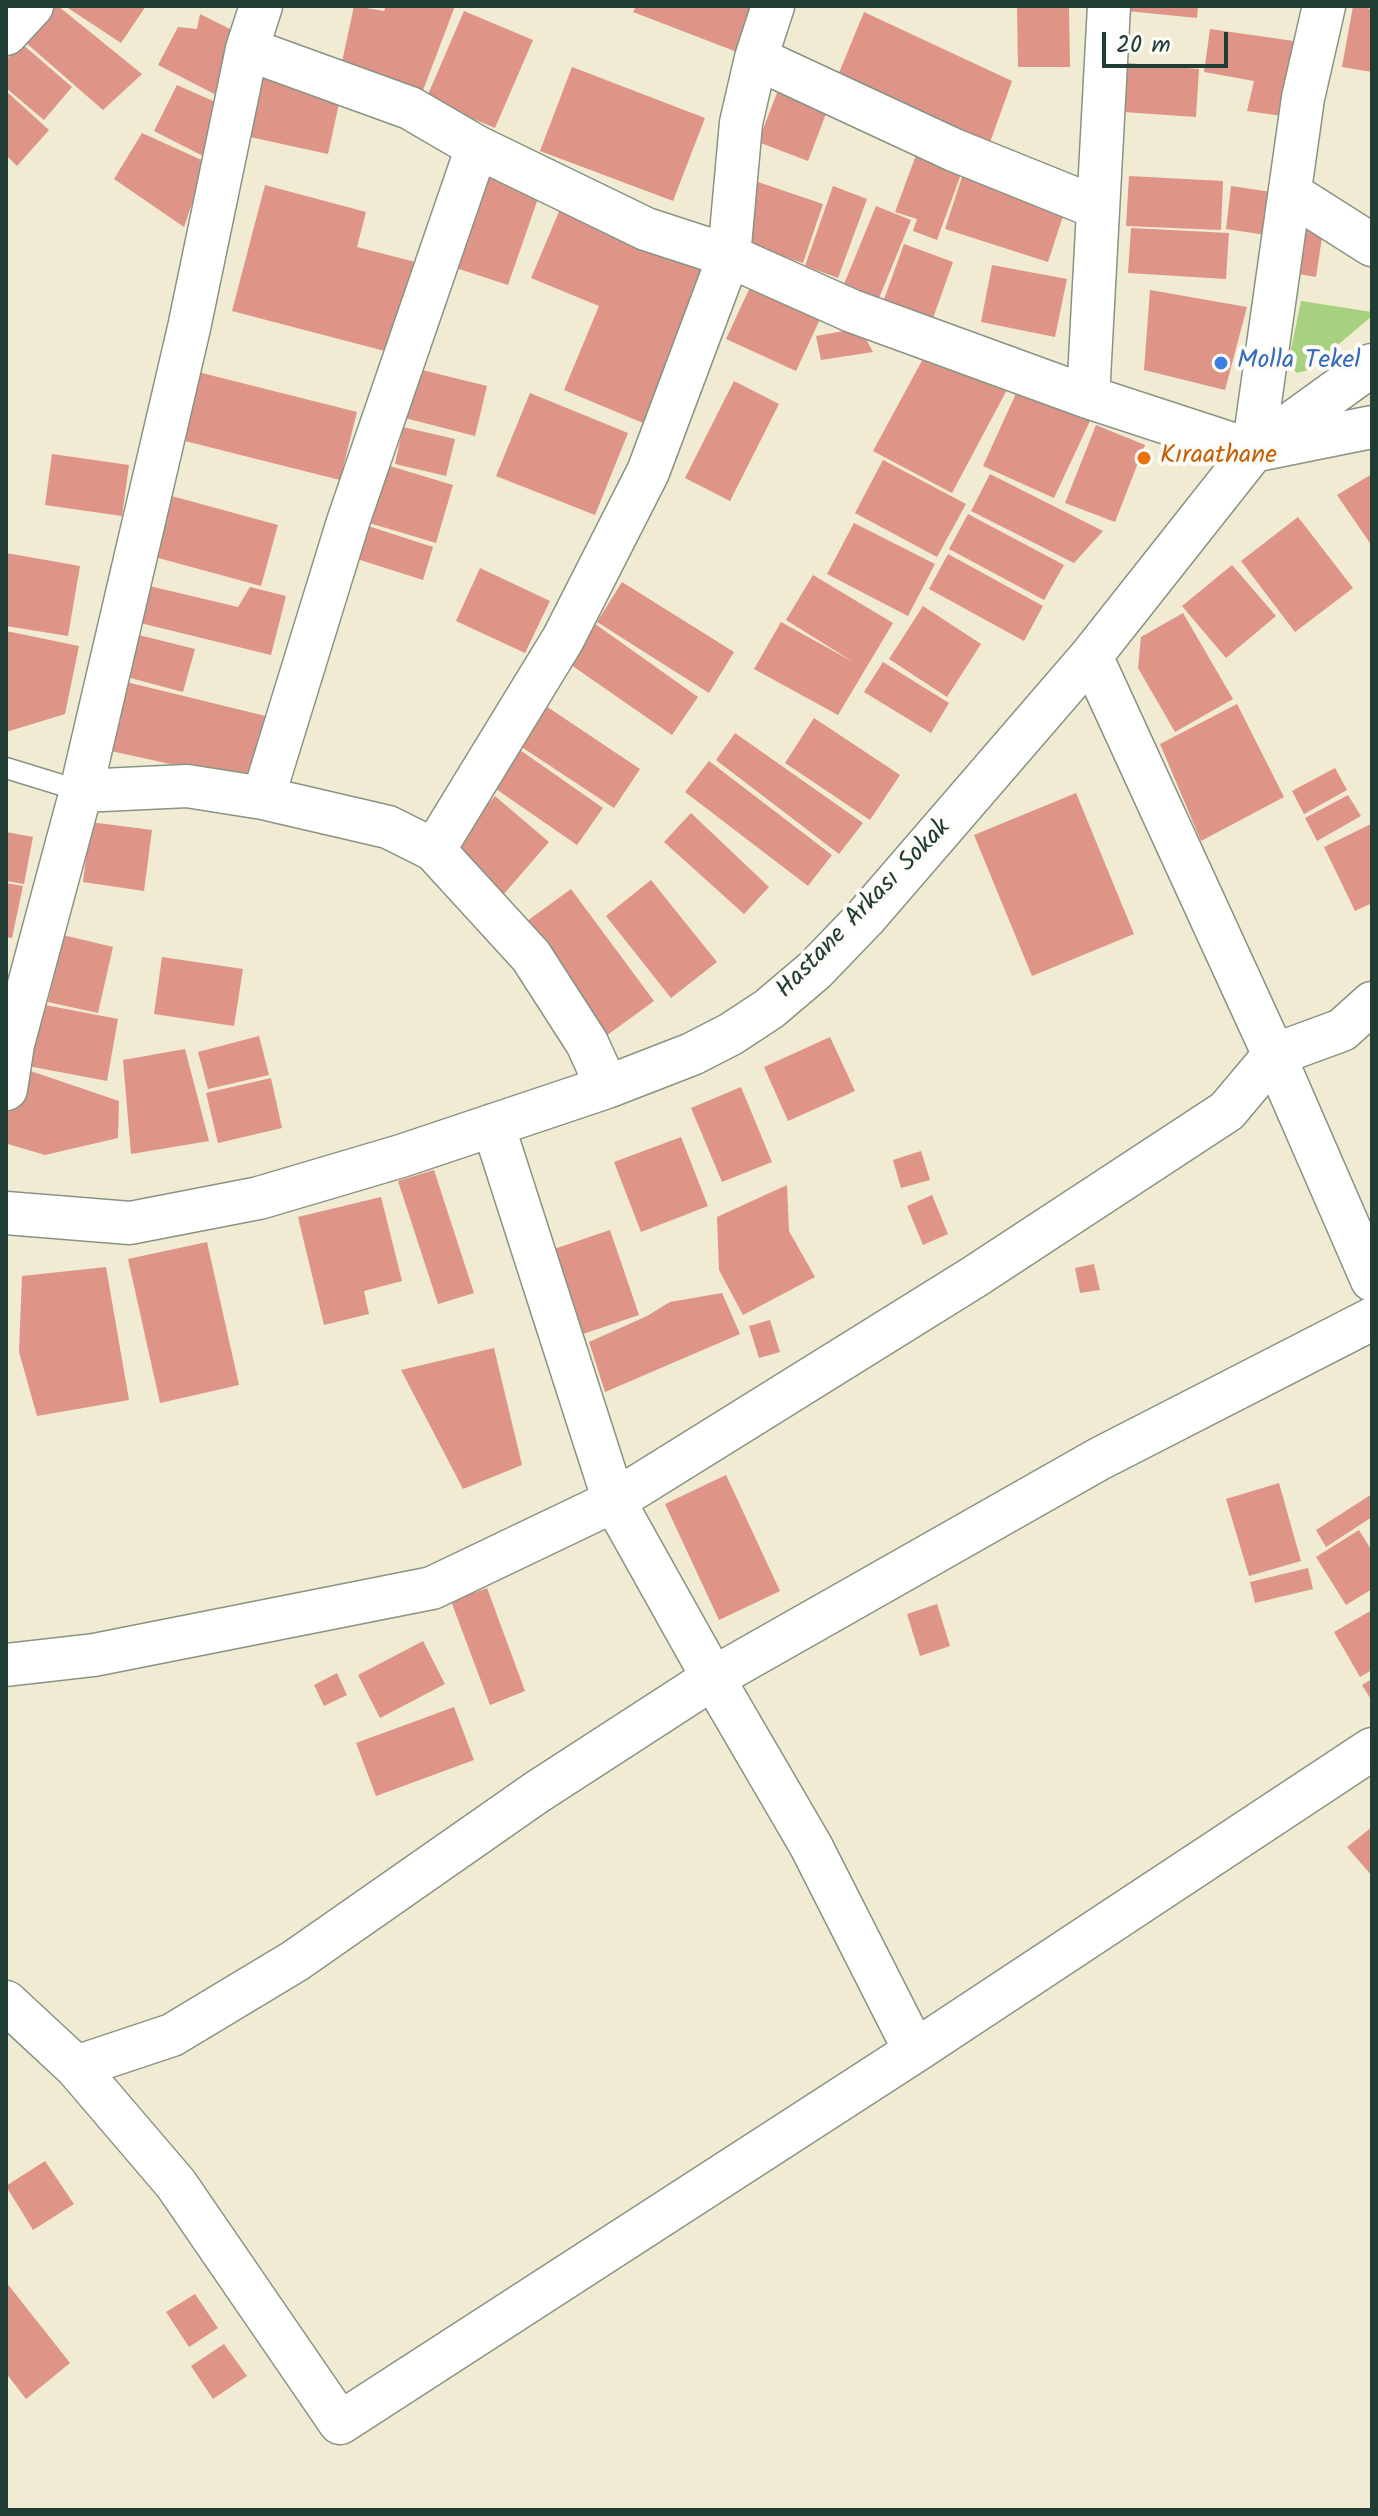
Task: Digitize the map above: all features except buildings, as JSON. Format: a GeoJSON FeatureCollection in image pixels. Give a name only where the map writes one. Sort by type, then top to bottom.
{"type":"FeatureCollection","features":[{"type":"Feature","properties":{"kind":"street"},"geometry":{"type":"LineString","coordinates":[[6,34],[32,6]]}},
{"type":"Feature","properties":{"kind":"street"},"geometry":{"type":"LineString","coordinates":[[6,1089],[9,1043],[81,791],[189,328],[247,49],[261,6]]}},
{"type":"Feature","properties":{"kind":"street"},"geometry":{"type":"LineString","coordinates":[[434,850],[563,639],[648,472],[729,256],[741,123],[756,58],[773,6]]}},
{"type":"Feature","properties":{"kind":"street"},"geometry":{"type":"LineString","coordinates":[[1088,397],[1109,6]]}},
{"type":"Feature","properties":{"kind":"street"},"geometry":{"type":"LineString","coordinates":[[1253,451],[1303,98],[1324,6]]}},
{"type":"Feature","properties":{"kind":"street"},"geometry":{"type":"LineString","coordinates":[[247,49],[410,108],[477,147],[646,229],[729,256],[852,311],[1088,397],[1253,451],[1372,427]]}},
{"type":"Feature","properties":{"kind":"street"},"geometry":{"type":"LineString","coordinates":[[756,58],[954,150],[1098,208]]}},
{"type":"Feature","properties":{"kind":"street"},"geometry":{"type":"LineString","coordinates":[[263,798],[348,522],[477,147]]}},
{"type":"Feature","properties":{"kind":"street"},"geometry":{"type":"LineString","coordinates":[[1290,193],[1372,245]]}},
{"type":"Feature","properties":{"kind":"street","name":"Hastane Arkası Sokak"},"geometry":{"type":"LineString","coordinates":[[6,1213],[130,1223],[259,1198],[401,1156],[607,1087],[692,1054],[731,1034],[769,1009],[815,970],[934,840],[1091,656],[1253,451],[1372,365]]}},
{"type":"Feature","properties":{"kind":"street"},"geometry":{"type":"LineString","coordinates":[[1091,656],[1274,1055],[1372,1280]]}},
{"type":"Feature","properties":{"kind":"street"},"geometry":{"type":"LineString","coordinates":[[81,791],[187,786],[263,798],[388,827],[434,850],[531,956],[587,1043],[607,1087]]}},
{"type":"Feature","properties":{"kind":"street"},"geometry":{"type":"LineString","coordinates":[[6,1665],[94,1655],[432,1588],[614,1501],[974,1277],[1227,1111],[1274,1055],[1342,1030],[1372,1003]]}},
{"type":"Feature","properties":{"kind":"street"},"geometry":{"type":"LineString","coordinates":[[493,1125],[614,1501],[811,1846],[915,2051]]}},
{"type":"Feature","properties":{"kind":"street"},"geometry":{"type":"LineString","coordinates":[[76,2067],[172,2035],[295,1961],[537,1792],[713,1678],[1099,1459],[1372,1319]]}},
{"type":"Feature","properties":{"kind":"street"},"geometry":{"type":"LineString","coordinates":[[6,2002],[76,2067],[176,2184],[340,2423],[915,2051],[1372,1749]]}},
{"type":"Feature","properties":{"kind":"lane"},"geometry":{"type":"LineString","coordinates":[[6,768],[81,791]]}},
{"type":"Feature","properties":{"kind":"green space"},"geometry":{"type":"Polygon","coordinates":[[[1301,301],[1372,312],[1372,316],[1308,370],[1297,373],[1288,364],[1301,301]]]}},
{"type":"Feature","properties":{"kind":"place","name":"Molla Tekel"},"geometry":{"type":"Point","coordinates":[1221,363]}},
{"type":"Feature","properties":{"kind":"place","name":"Kıraathane"},"geometry":{"type":"Point","coordinates":[1144,458]}}]}
